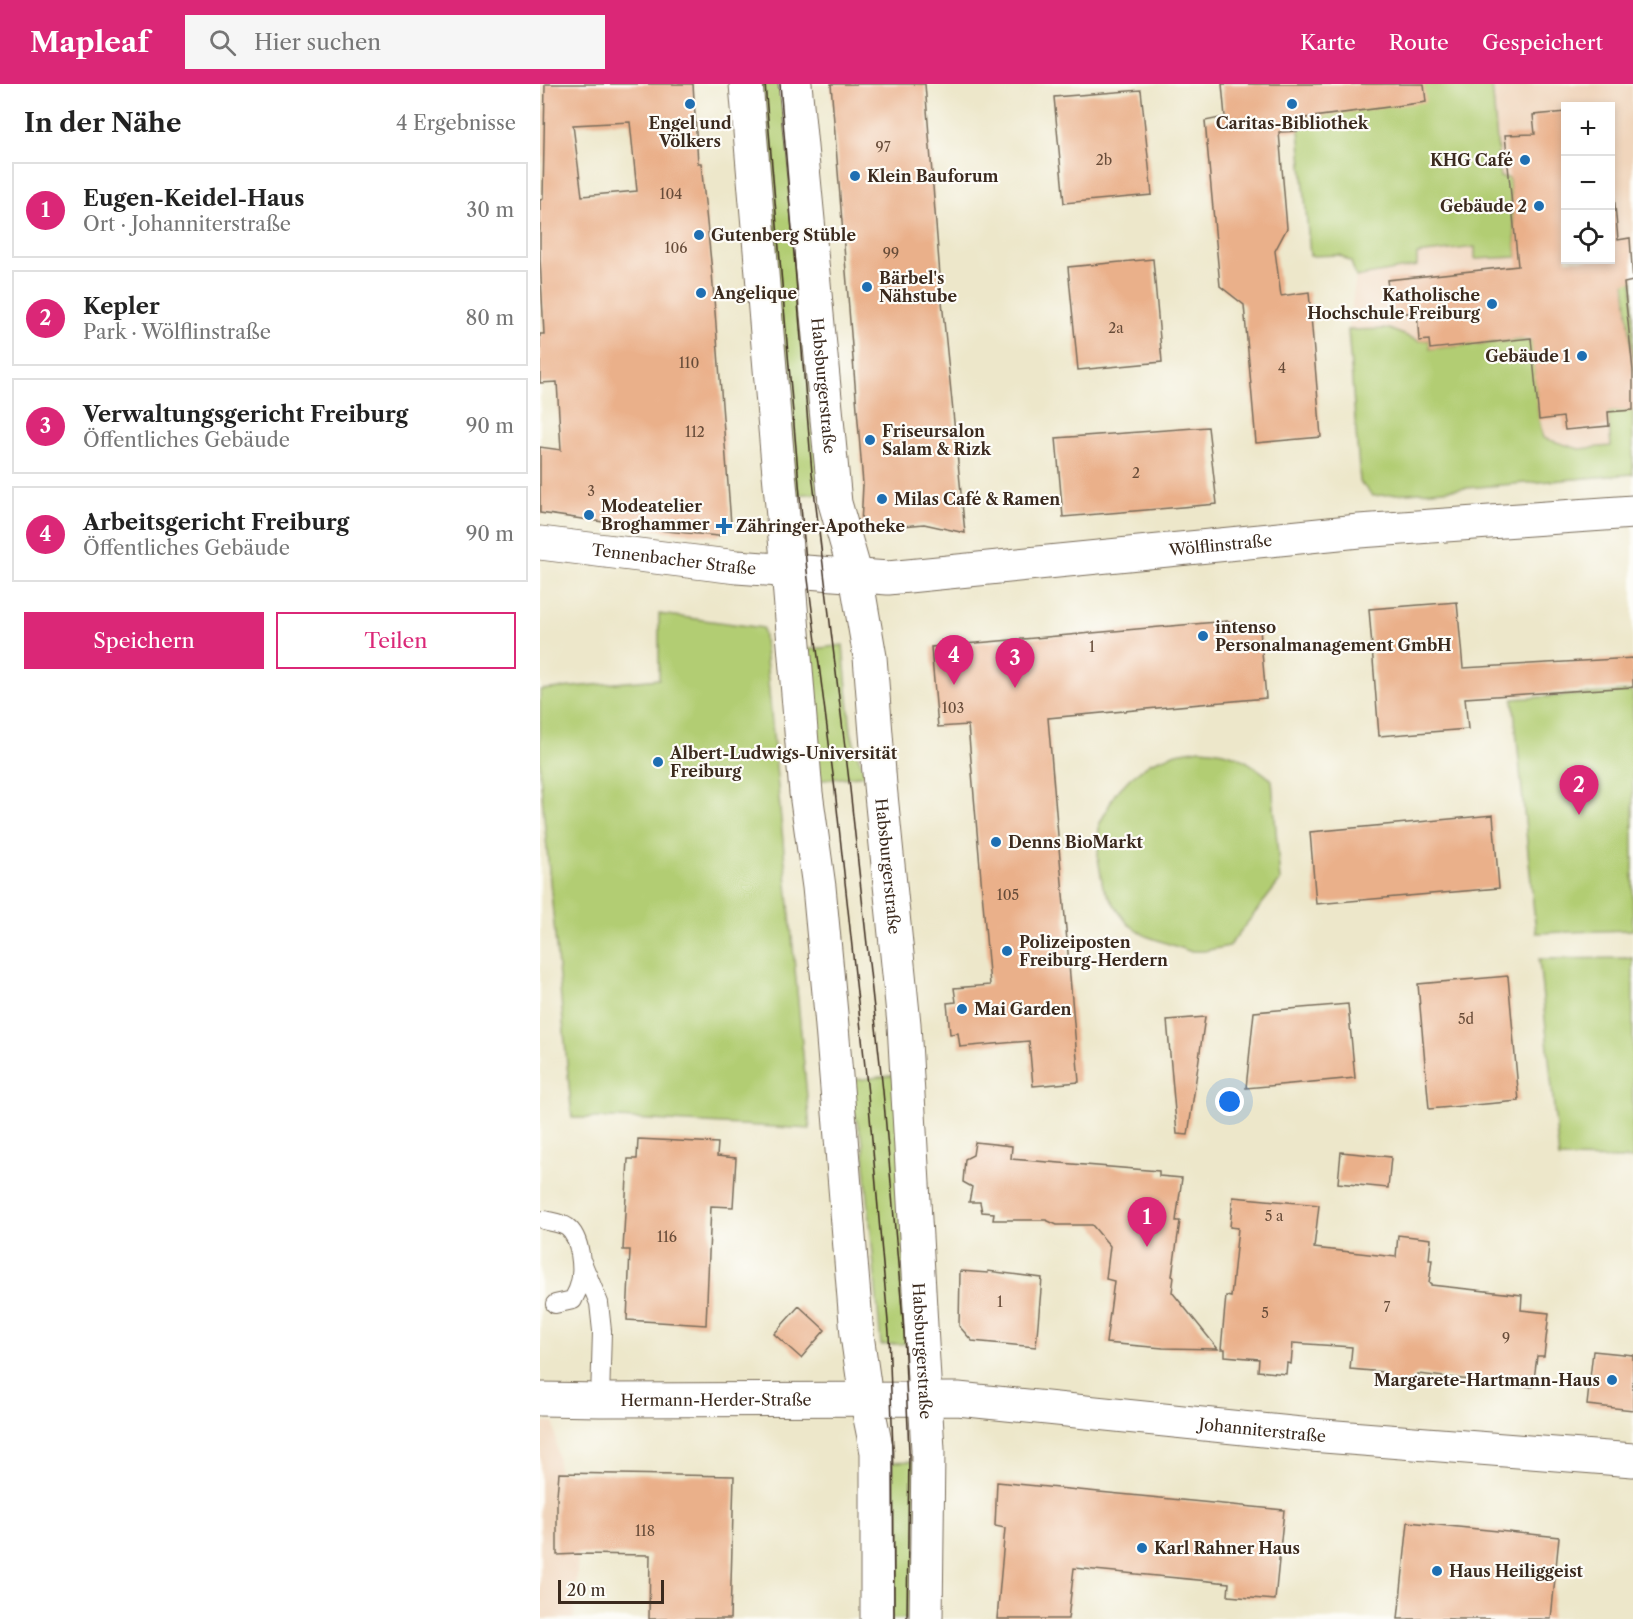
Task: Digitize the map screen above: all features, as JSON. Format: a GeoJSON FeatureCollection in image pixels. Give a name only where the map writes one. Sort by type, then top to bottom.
{"type":"FeatureCollection","features":[{"type":"Feature","properties":{"kind":"main road"},"geometry":{"type":"LineString","coordinates":[[746,84],[777,452],[798,571],[806,793],[819,887],[831,1014],[857,1335],[879,1398],[877,1619]]}},
{"type":"Feature","properties":{"kind":"main road","name":"Habsburgerstraße"},"geometry":{"type":"LineString","coordinates":[[795,84],[835,503],[856,576],[870,657],[879,785],[904,1024],[928,1450],[926,1619]]}},
{"type":"Feature","properties":{"kind":"main road","name":"Wölflinstraße"},"geometry":{"type":"LineString","coordinates":[[798,571],[888,578],[1359,531],[1633,512]]}},
{"type":"Feature","properties":{"kind":"main road","name":"Tennenbacher Straße"},"geometry":{"type":"LineString","coordinates":[[540,543],[737,567],[798,571]]}},
{"type":"Feature","properties":{"kind":"main road","name":"Hermann-Herder-Straße"},"geometry":{"type":"LineString","coordinates":[[540,1398],[600,1400],[879,1398]]}},
{"type":"Feature","properties":{"kind":"main road","name":"Johanniterstraße"},"geometry":{"type":"LineString","coordinates":[[879,1398],[958,1399],[1311,1435],[1633,1460]]}},
{"type":"Feature","properties":{"kind":"lane"},"geometry":{"type":"LineString","coordinates":[[544,1220],[567,1227],[575,1237],[582,1262],[599,1304],[602,1331],[600,1400]]}},
{"type":"Feature","properties":{"kind":"lane"},"geometry":{"type":"LineString","coordinates":[[555,1304],[573,1300],[580,1285],[582,1262]]}},
{"type":"Feature","properties":{"kind":"shaded area","name":"Katholische Hochschule Freiburg"},"geometry":{"type":"Polygon","coordinates":[[[1492,84],[1633,84],[1633,474],[1373,496],[1360,482],[1348,330],[1356,277],[1417,266],[1416,254],[1475,247],[1476,259],[1517,257],[1509,178],[1500,178],[1492,84]]]}},
{"type":"Feature","properties":{"kind":"shaded area"},"geometry":{"type":"Polygon","coordinates":[[[540,1422],[554,1422],[559,1473],[557,1555],[578,1554],[574,1619],[540,1619],[540,1422]]]}},
{"type":"Feature","properties":{"kind":"green space"},"geometry":{"type":"Polygon","coordinates":[[[756,84],[788,84],[823,493],[792,495],[756,84]]]}},
{"type":"Feature","properties":{"kind":"green space"},"geometry":{"type":"Polygon","coordinates":[[[1430,84],[1492,84],[1500,177],[1509,178],[1517,257],[1475,259],[1475,247],[1417,254],[1417,266],[1356,277],[1351,262],[1340,255],[1310,256],[1298,119],[1373,89],[1430,84]]]}},
{"type":"Feature","properties":{"kind":"green space"},"geometry":{"type":"Polygon","coordinates":[[[1633,277],[1633,371],[1625,283],[1633,277]]]}},
{"type":"Feature","properties":{"kind":"green space"},"geometry":{"type":"Polygon","coordinates":[[[1389,329],[1419,341],[1429,340],[1430,349],[1520,340],[1532,342],[1539,420],[1543,438],[1579,449],[1611,446],[1608,412],[1633,410],[1633,474],[1373,496],[1360,482],[1348,330],[1389,329]]]}},
{"type":"Feature","properties":{"kind":"green space","name":"Albert-Ludwigs-Universität Freiburg"},"geometry":{"type":"Polygon","coordinates":[[[659,614],[763,628],[810,1129],[616,1118],[572,1118],[540,774],[540,690],[659,679],[659,614]]]}},
{"type":"Feature","properties":{"kind":"green space"},"geometry":{"type":"Polygon","coordinates":[[[843,645],[851,731],[866,775],[815,781],[806,650],[843,645]]]}},
{"type":"Feature","properties":{"kind":"green space"},"geometry":{"type":"Polygon","coordinates":[[[1633,691],[1633,930],[1536,933],[1513,699],[1633,691]]]}},
{"type":"Feature","properties":{"kind":"green space"},"geometry":{"type":"Polygon","coordinates":[[[1200,749],[1239,757],[1272,780],[1280,881],[1229,946],[1204,951],[1189,951],[1146,936],[1128,924],[1119,912],[1103,887],[1098,858],[1099,825],[1115,794],[1131,777],[1150,763],[1176,753],[1200,749]]]}},
{"type":"Feature","properties":{"kind":"green space"},"geometry":{"type":"Polygon","coordinates":[[[1633,958],[1633,1159],[1559,1158],[1539,959],[1633,958]]]}},
{"type":"Feature","properties":{"kind":"green space"},"geometry":{"type":"Polygon","coordinates":[[[897,1075],[912,1343],[881,1345],[863,1142],[845,1081],[897,1075]]]}},
{"type":"Feature","properties":{"kind":"green space"},"geometry":{"type":"Polygon","coordinates":[[[918,1461],[916,1619],[886,1619],[886,1462],[918,1461]]]}},
{"type":"Feature","properties":{"kind":"building"},"geometry":{"type":"Polygon","coordinates":[[[545,84],[693,84],[698,163],[701,163],[712,272],[731,524],[718,536],[540,513],[540,447],[561,450],[557,382],[540,383],[540,334],[544,334],[540,259],[540,200],[543,199],[545,84]],[[630,122],[573,125],[582,196],[637,191],[630,122]]]}},
{"type":"Feature","properties":{"kind":"building"},"geometry":{"type":"Polygon","coordinates":[[[831,84],[925,84],[942,301],[965,533],[924,524],[862,530],[863,484],[831,84]]]}},
{"type":"Feature","properties":{"kind":"building"},"geometry":{"type":"Polygon","coordinates":[[[1222,84],[1424,84],[1426,102],[1298,119],[1299,131],[1279,132],[1287,228],[1275,251],[1281,296],[1309,292],[1321,437],[1256,443],[1244,305],[1220,286],[1205,121],[1225,117],[1222,84]]]}},
{"type":"Feature","properties":{"kind":"building"},"geometry":{"type":"Polygon","coordinates":[[[1141,90],[1152,195],[1064,203],[1054,97],[1141,90]]]}},
{"type":"Feature","properties":{"kind":"building"},"geometry":{"type":"Polygon","coordinates":[[[1561,112],[1561,264],[1615,264],[1615,205],[1618,240],[1630,238],[1633,281],[1624,283],[1633,371],[1633,410],[1608,412],[1609,426],[1565,430],[1563,417],[1539,420],[1531,338],[1430,349],[1429,340],[1419,341],[1417,311],[1392,316],[1387,280],[1518,266],[1505,135],[1535,134],[1533,115],[1561,112]]]}},
{"type":"Feature","properties":{"kind":"building"},"geometry":{"type":"Polygon","coordinates":[[[1153,259],[1162,362],[1078,370],[1068,267],[1153,259]]]}},
{"type":"Feature","properties":{"kind":"building"},"geometry":{"type":"Polygon","coordinates":[[[1208,427],[1217,504],[1063,517],[1056,438],[1208,427]]]}},
{"type":"Feature","properties":{"kind":"building"},"geometry":{"type":"Polygon","coordinates":[[[1457,602],[1463,668],[1633,658],[1633,687],[1465,698],[1468,729],[1379,736],[1369,609],[1457,602]]]}},
{"type":"Feature","properties":{"kind":"building"},"geometry":{"type":"Polygon","coordinates":[[[1228,621],[1247,630],[1260,629],[1266,698],[1048,718],[1079,1082],[1033,1086],[1029,1041],[960,1047],[958,1033],[950,1034],[947,1003],[956,1002],[954,988],[990,985],[968,725],[938,727],[931,647],[1228,621]]]}},
{"type":"Feature","properties":{"kind":"building"},"geometry":{"type":"Polygon","coordinates":[[[1493,815],[1499,888],[1316,904],[1310,832],[1493,815]]]}},
{"type":"Feature","properties":{"kind":"building"},"geometry":{"type":"Polygon","coordinates":[[[1508,976],[1519,1101],[1429,1109],[1418,984],[1508,976]]]}},
{"type":"Feature","properties":{"kind":"building"},"geometry":{"type":"Polygon","coordinates":[[[1348,1004],[1355,1078],[1246,1088],[1254,1012],[1348,1004]]]}},
{"type":"Feature","properties":{"kind":"building"},"geometry":{"type":"Polygon","coordinates":[[[1205,1017],[1188,1135],[1177,1134],[1167,1020],[1205,1017]]]}},
{"type":"Feature","properties":{"kind":"building"},"geometry":{"type":"Polygon","coordinates":[[[638,1139],[718,1143],[717,1156],[736,1158],[733,1207],[711,1206],[706,1325],[627,1320],[630,1250],[623,1250],[628,1159],[637,1159],[638,1139]]]}},
{"type":"Feature","properties":{"kind":"building"},"geometry":{"type":"Polygon","coordinates":[[[975,1142],[1012,1146],[1011,1159],[1159,1171],[1159,1176],[1182,1178],[1176,1221],[1180,1221],[1172,1292],[1218,1349],[1163,1348],[1106,1343],[1114,1281],[1106,1279],[1110,1246],[1092,1225],[1057,1225],[1046,1220],[993,1220],[994,1213],[982,1212],[980,1202],[969,1202],[972,1187],[963,1182],[965,1159],[973,1155],[975,1142]]]}},
{"type":"Feature","properties":{"kind":"building"},"geometry":{"type":"Polygon","coordinates":[[[1341,1152],[1391,1157],[1388,1188],[1338,1183],[1341,1152]]]}},
{"type":"Feature","properties":{"kind":"building"},"geometry":{"type":"Polygon","coordinates":[[[1233,1197],[1319,1205],[1314,1248],[1396,1257],[1398,1235],[1431,1239],[1429,1260],[1432,1260],[1429,1283],[1431,1285],[1522,1295],[1521,1310],[1549,1313],[1544,1356],[1537,1356],[1533,1387],[1418,1374],[1403,1384],[1391,1385],[1384,1372],[1350,1369],[1352,1347],[1293,1343],[1291,1364],[1287,1363],[1286,1374],[1258,1371],[1259,1359],[1225,1356],[1225,1349],[1221,1349],[1226,1296],[1231,1297],[1238,1228],[1230,1227],[1233,1197]]]}},
{"type":"Feature","properties":{"kind":"building"},"geometry":{"type":"Polygon","coordinates":[[[960,1271],[988,1273],[988,1271],[1042,1278],[1036,1347],[972,1341],[959,1326],[960,1271]]]}},
{"type":"Feature","properties":{"kind":"building"},"geometry":{"type":"Polygon","coordinates":[[[799,1306],[825,1330],[801,1358],[774,1334],[799,1306]]]}},
{"type":"Feature","properties":{"kind":"building","name":"Margarete-Hartmann-Haus"},"geometry":{"type":"Polygon","coordinates":[[[1593,1351],[1633,1355],[1633,1410],[1587,1405],[1593,1351]]]}},
{"type":"Feature","properties":{"kind":"building"},"geometry":{"type":"Polygon","coordinates":[[[559,1473],[734,1476],[730,1619],[649,1619],[650,1555],[557,1555],[559,1473]]]}},
{"type":"Feature","properties":{"kind":"building","name":"Karl Rahner Haus"},"geometry":{"type":"Polygon","coordinates":[[[997,1482],[1284,1510],[1275,1600],[1228,1596],[1229,1583],[1074,1568],[1068,1619],[997,1619],[1005,1528],[995,1526],[997,1482]]]}},
{"type":"Feature","properties":{"kind":"building","name":"Haus Heiliggeist"},"geometry":{"type":"Polygon","coordinates":[[[1408,1522],[1559,1537],[1551,1619],[1398,1619],[1408,1522]]]}},
{"type":"Feature","properties":{"kind":"tram line"},"geometry":{"type":"LineString","coordinates":[[765,84],[807,571],[835,790],[868,1094],[889,1333],[893,1452],[894,1619]]}},
{"type":"Feature","properties":{"kind":"tram line"},"geometry":{"type":"LineString","coordinates":[[780,84],[812,473],[883,1091],[904,1333],[909,1452],[907,1619]]}},
{"type":"Feature","properties":{"kind":"place","name":"Engel und Völkers"},"geometry":{"type":"Point","coordinates":[690,104]}},
{"type":"Feature","properties":{"kind":"place","name":"Caritas-Bibliothek"},"geometry":{"type":"Point","coordinates":[1292,104]}},
{"type":"Feature","properties":{"kind":"place","name":"KHG Café"},"geometry":{"type":"Point","coordinates":[1525,160]}},
{"type":"Feature","properties":{"kind":"place","name":"Klein Bauforum"},"geometry":{"type":"Point","coordinates":[855,176]}},
{"type":"Feature","properties":{"kind":"place","name":"Gebäude 2"},"geometry":{"type":"Point","coordinates":[1539,206]}},
{"type":"Feature","properties":{"kind":"place","name":"Gutenberg Stüble"},"geometry":{"type":"Point","coordinates":[699,235]}},
{"type":"Feature","properties":{"kind":"place","name":"Bärbel's Nähstube"},"geometry":{"type":"Point","coordinates":[867,287]}},
{"type":"Feature","properties":{"kind":"place","name":"Angelique"},"geometry":{"type":"Point","coordinates":[701,293]}},
{"type":"Feature","properties":{"kind":"place","name":"Katholische Hochschule Freiburg"},"geometry":{"type":"Point","coordinates":[1492,304]}},
{"type":"Feature","properties":{"kind":"place","name":"Gebäude 1"},"geometry":{"type":"Point","coordinates":[1582,356]}},
{"type":"Feature","properties":{"kind":"place","name":"Friseursalon Salam & Rizk"},"geometry":{"type":"Point","coordinates":[870,440]}},
{"type":"Feature","properties":{"kind":"place","name":"Milas Café & Ramen"},"geometry":{"type":"Point","coordinates":[882,499]}},
{"type":"Feature","properties":{"kind":"place","name":"Modeatelier Broghammer"},"geometry":{"type":"Point","coordinates":[589,515]}},
{"type":"Feature","properties":{"kind":"place","name":"Zähringer-Apotheke"},"geometry":{"type":"Point","coordinates":[724,526]}},
{"type":"Feature","properties":{"kind":"place","name":"intenso Personalmanagement GmbH"},"geometry":{"type":"Point","coordinates":[1203,636]}},
{"type":"Feature","properties":{"kind":"place","name":"Arbeitsgericht Freiburg"},"geometry":{"type":"Point","coordinates":[954,685]}},
{"type":"Feature","properties":{"kind":"place","name":"Verwaltungsgericht Freiburg"},"geometry":{"type":"Point","coordinates":[1015,688]}},
{"type":"Feature","properties":{"kind":"place","name":"Albert-Ludwigs-Universität Freiburg"},"geometry":{"type":"Point","coordinates":[658,762]}},
{"type":"Feature","properties":{"kind":"place","name":"Kepler"},"geometry":{"type":"Point","coordinates":[1579,815]}},
{"type":"Feature","properties":{"kind":"place","name":"Denns BioMarkt"},"geometry":{"type":"Point","coordinates":[996,842]}},
{"type":"Feature","properties":{"kind":"place","name":"Polizeiposten Freiburg-Herdern"},"geometry":{"type":"Point","coordinates":[1007,951]}},
{"type":"Feature","properties":{"kind":"place","name":"Mai Garden"},"geometry":{"type":"Point","coordinates":[962,1009]}},
{"type":"Feature","properties":{"kind":"place","name":"Eugen-Keidel-Haus"},"geometry":{"type":"Point","coordinates":[1147,1247]}},
{"type":"Feature","properties":{"kind":"place","name":"Margarete-Hartmann-Haus"},"geometry":{"type":"Point","coordinates":[1612,1380]}},
{"type":"Feature","properties":{"kind":"place","name":"Karl Rahner Haus"},"geometry":{"type":"Point","coordinates":[1142,1548]}},
{"type":"Feature","properties":{"kind":"place","name":"Haus Heiliggeist"},"geometry":{"type":"Point","coordinates":[1437,1571]}}]}
